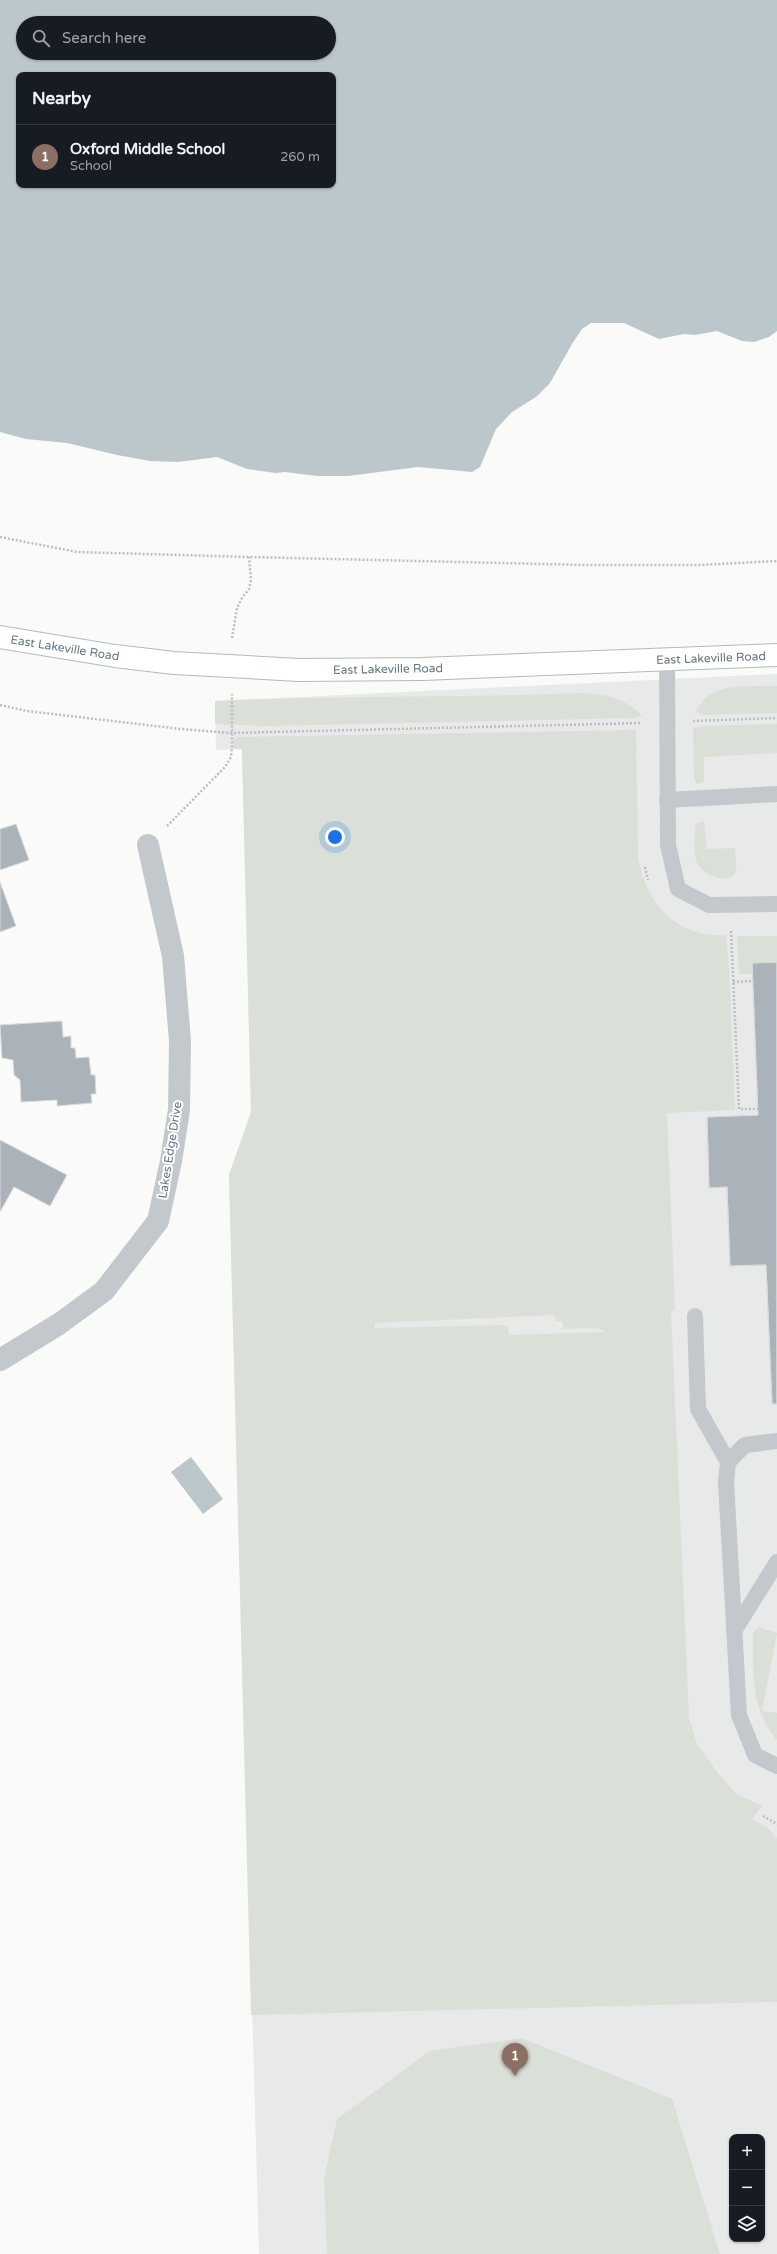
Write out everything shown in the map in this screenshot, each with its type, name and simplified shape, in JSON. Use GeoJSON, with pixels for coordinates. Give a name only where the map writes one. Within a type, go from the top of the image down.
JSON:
{"type":"FeatureCollection","features":[{"type":"Feature","properties":{"kind":"main road","name":"East Lakeville Road"},"geometry":{"type":"LineString","coordinates":[[0,637],[116,656],[233,667],[365,670],[777,655]]}},
{"type":"Feature","properties":{"kind":"street","name":"Lakes Edge Drive"},"geometry":{"type":"LineString","coordinates":[[0,1360],[59,1324],[104,1291],[158,1221],[171,1161],[179,1110],[180,1041],[173,956],[148,845]]}},
{"type":"Feature","properties":{"kind":"lane"},"geometry":{"type":"LineString","coordinates":[[667,660],[668,845],[678,889],[709,905],[777,904]]}},
{"type":"Feature","properties":{"kind":"lane"},"geometry":{"type":"LineString","coordinates":[[667,800],[777,794]]}},
{"type":"Feature","properties":{"kind":"lane"},"geometry":{"type":"LineString","coordinates":[[695,1316],[698,1409],[728,1462],[726,1482],[739,1715],[755,1755],[777,1766]]}},
{"type":"Feature","properties":{"kind":"lane"},"geometry":{"type":"LineString","coordinates":[[728,1462],[745,1445],[777,1441]]}},
{"type":"Feature","properties":{"kind":"lane"},"geometry":{"type":"LineString","coordinates":[[734,1632],[777,1562]]}},
{"type":"Feature","properties":{"kind":"path"},"geometry":{"type":"LineString","coordinates":[[0,537],[77,552],[585,565],[699,565],[777,561]]}},
{"type":"Feature","properties":{"kind":"path"},"geometry":{"type":"LineString","coordinates":[[148,845],[225,767],[230,756],[233,667],[232,638],[237,608],[249,589],[251,580],[249,557]]}},
{"type":"Feature","properties":{"kind":"path"},"geometry":{"type":"LineString","coordinates":[[0,705],[27,711],[181,729],[231,733],[777,718]]}},
{"type":"Feature","properties":{"kind":"path"},"geometry":{"type":"LineString","coordinates":[[732,931],[739,1109],[758,1109]]}},
{"type":"Feature","properties":{"kind":"path"},"geometry":{"type":"LineString","coordinates":[[733,982],[753,981]]}},
{"type":"Feature","properties":{"kind":"path"},"geometry":{"type":"LineString","coordinates":[[763,1816],[777,1824]]}},
{"type":"Feature","properties":{"kind":"shaded area"},"geometry":{"type":"Polygon","coordinates":[[[0,0],[777,0],[777,331],[769,337],[754,342],[742,341],[717,331],[695,335],[684,334],[659,339],[624,323],[591,323],[582,329],[550,383],[536,397],[512,412],[496,429],[480,467],[472,472],[418,467],[348,476],[317,476],[285,472],[276,473],[247,469],[217,457],[178,462],[150,461],[67,443],[26,439],[0,432],[0,0]]]}},
{"type":"Feature","properties":{"kind":"shaded area"},"geometry":{"type":"Polygon","coordinates":[[[777,674],[777,2254],[259,2254],[229,1175],[251,1112],[242,749],[216,750],[215,701],[777,674]]]}},
{"type":"Feature","properties":{"kind":"shaded area"},"geometry":{"type":"Polygon","coordinates":[[[743,686],[777,686],[777,713],[703,715],[696,712],[702,702],[710,695],[720,690],[743,686]]]}},
{"type":"Feature","properties":{"kind":"shaded area"},"geometry":{"type":"Polygon","coordinates":[[[583,693],[615,698],[629,705],[642,716],[634,718],[266,726],[215,724],[215,701],[583,693]]]}},
{"type":"Feature","properties":{"kind":"shaded area"},"geometry":{"type":"Polygon","coordinates":[[[777,724],[777,753],[704,757],[704,782],[697,784],[694,780],[693,728],[703,726],[777,724]]]}},
{"type":"Feature","properties":{"kind":"shaded area"},"geometry":{"type":"Polygon","coordinates":[[[636,730],[638,857],[642,874],[648,889],[656,903],[666,915],[678,924],[692,931],[726,935],[729,965],[735,1110],[667,1113],[675,1311],[671,1311],[689,1718],[697,1744],[714,1768],[736,1794],[762,1806],[752,1819],[768,1828],[777,1838],[777,2002],[251,2015],[229,1175],[251,1112],[242,749],[234,749],[233,740],[238,737],[636,730]],[[555,1315],[375,1323],[375,1328],[506,1325],[508,1327],[509,1335],[605,1332],[598,1328],[563,1329],[563,1321],[556,1321],[555,1315]]]}},
{"type":"Feature","properties":{"kind":"shaded area"},"geometry":{"type":"Polygon","coordinates":[[[704,822],[707,849],[735,848],[736,868],[735,873],[731,877],[715,877],[704,871],[697,863],[695,850],[695,828],[696,824],[704,822]]]}},
{"type":"Feature","properties":{"kind":"shaded area"},"geometry":{"type":"Polygon","coordinates":[[[737,936],[777,936],[777,962],[753,963],[753,974],[739,974],[737,936]]]}},
{"type":"Feature","properties":{"kind":"shaded area"},"geometry":{"type":"Polygon","coordinates":[[[191,1457],[223,1499],[203,1514],[171,1472],[191,1457]]]}},
{"type":"Feature","properties":{"kind":"shaded area"},"geometry":{"type":"Polygon","coordinates":[[[758,1627],[777,1633],[762,1711],[777,1713],[777,1740],[768,1728],[762,1716],[755,1689],[753,1675],[753,1633],[758,1627]]]}},
{"type":"Feature","properties":{"kind":"shaded area"},"geometry":{"type":"Polygon","coordinates":[[[522,2038],[672,2099],[720,2254],[327,2254],[324,2179],[337,2119],[430,2051],[522,2038]]]}},
{"type":"Feature","properties":{"kind":"building"},"geometry":{"type":"Polygon","coordinates":[[[16,824],[29,860],[0,870],[0,829],[16,824]]]}},
{"type":"Feature","properties":{"kind":"building"},"geometry":{"type":"Polygon","coordinates":[[[0,882],[16,926],[0,932],[0,882]]]}},
{"type":"Feature","properties":{"kind":"building"},"geometry":{"type":"Polygon","coordinates":[[[777,962],[777,1404],[772,1404],[766,1265],[730,1266],[727,1187],[709,1188],[707,1117],[758,1115],[752,963],[777,962]]]}},
{"type":"Feature","properties":{"kind":"building"},"geometry":{"type":"Polygon","coordinates":[[[777,962],[777,1404],[772,1404],[766,1265],[730,1266],[727,1187],[709,1188],[707,1117],[758,1115],[752,963],[777,962]]]}},
{"type":"Feature","properties":{"kind":"building"},"geometry":{"type":"Polygon","coordinates":[[[62,1021],[63,1037],[71,1036],[71,1048],[75,1048],[76,1058],[89,1057],[91,1075],[95,1075],[96,1094],[91,1094],[92,1103],[57,1106],[57,1100],[21,1102],[20,1080],[14,1075],[13,1060],[2,1058],[0,1025],[62,1021]]]}},
{"type":"Feature","properties":{"kind":"building"},"geometry":{"type":"Polygon","coordinates":[[[0,1140],[67,1175],[50,1206],[14,1187],[0,1212],[0,1140]]]}},
{"type":"Feature","properties":{"kind":"place","name":"Oxford Middle School"},"geometry":{"type":"Point","coordinates":[515,2076]}}]}
